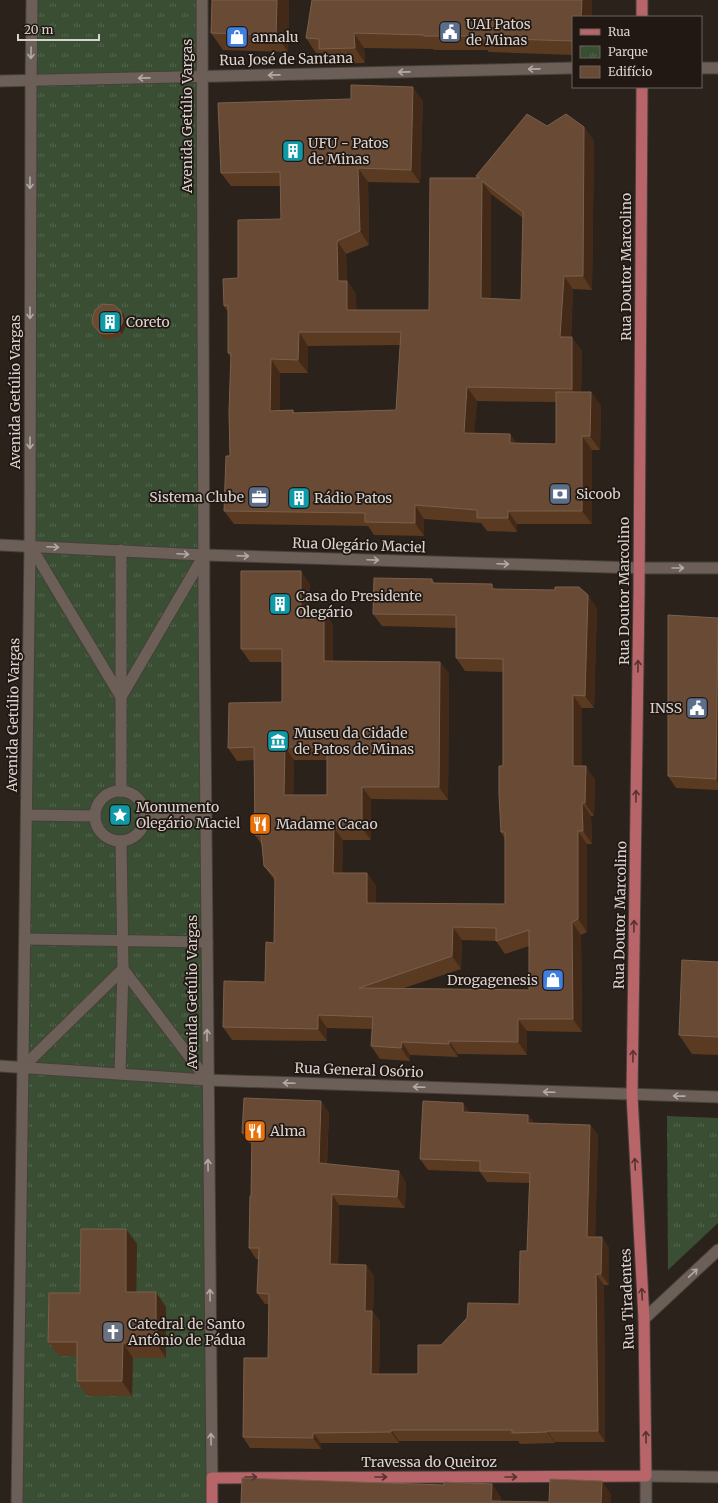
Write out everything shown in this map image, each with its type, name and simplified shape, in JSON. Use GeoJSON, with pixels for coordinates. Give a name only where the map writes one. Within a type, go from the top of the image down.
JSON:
{"type":"FeatureCollection","features":[{"type":"Feature","properties":{"kind":"main road"},"geometry":{"type":"LineString","coordinates":[[642,0],[642,16]]}},
{"type":"Feature","properties":{"kind":"main road","name":"Rua Doutor Marcolino"},"geometry":{"type":"LineString","coordinates":[[632,1095],[639,568],[642,88]]}},
{"type":"Feature","properties":{"kind":"main road","name":"Rua Tiradentes"},"geometry":{"type":"LineString","coordinates":[[632,1095],[644,1319],[646,1476]]}},
{"type":"Feature","properties":{"kind":"main road","name":"Travessa do Queiroz"},"geometry":{"type":"LineString","coordinates":[[212,1478],[646,1476]]}},
{"type":"Feature","properties":{"kind":"main road","name":"Avenida Getúlio Vargas"},"geometry":{"type":"LineString","coordinates":[[212,1478],[212,1503]]}},
{"type":"Feature","properties":{"kind":"street","name":"Avenida Getúlio Vargas"},"geometry":{"type":"LineString","coordinates":[[17,1503],[30,545],[30,81],[32,0]]}},
{"type":"Feature","properties":{"kind":"street","name":"Avenida Getúlio Vargas"},"geometry":{"type":"LineString","coordinates":[[202,0],[206,942],[212,1478]]}},
{"type":"Feature","properties":{"kind":"street","name":"Rua José de Santana"},"geometry":{"type":"LineString","coordinates":[[0,81],[572,68]]}},
{"type":"Feature","properties":{"kind":"street"},"geometry":{"type":"LineString","coordinates":[[702,68],[718,68]]}},
{"type":"Feature","properties":{"kind":"street","name":"Rua Olegário Maciel"},"geometry":{"type":"LineString","coordinates":[[0,545],[30,545],[204,555],[639,568],[718,568]]}},
{"type":"Feature","properties":{"kind":"street"},"geometry":{"type":"LineString","coordinates":[[30,545],[121,697]]}},
{"type":"Feature","properties":{"kind":"street"},"geometry":{"type":"LineString","coordinates":[[120,550],[121,791]]}},
{"type":"Feature","properties":{"kind":"street"},"geometry":{"type":"LineString","coordinates":[[121,697],[204,555]]}},
{"type":"Feature","properties":{"kind":"street"},"geometry":{"type":"LineString","coordinates":[[121,791],[136,797],[142,804],[145,816],[142,828],[137,835],[121,841],[113,840],[100,831],[96,824],[95,816],[96,808],[100,801],[113,792],[121,791]]}},
{"type":"Feature","properties":{"kind":"street"},"geometry":{"type":"LineString","coordinates":[[27,815],[95,816]]}},
{"type":"Feature","properties":{"kind":"street"},"geometry":{"type":"LineString","coordinates":[[145,816],[206,816]]}},
{"type":"Feature","properties":{"kind":"street"},"geometry":{"type":"LineString","coordinates":[[120,1074],[123,969],[121,841]]}},
{"type":"Feature","properties":{"kind":"street"},"geometry":{"type":"LineString","coordinates":[[25,939],[206,942]]}},
{"type":"Feature","properties":{"kind":"street"},"geometry":{"type":"LineString","coordinates":[[23,1067],[123,969]]}},
{"type":"Feature","properties":{"kind":"street"},"geometry":{"type":"LineString","coordinates":[[123,969],[207,1080]]}},
{"type":"Feature","properties":{"kind":"street","name":"Rua General Osório"},"geometry":{"type":"LineString","coordinates":[[0,1066],[207,1080],[718,1097]]}},
{"type":"Feature","properties":{"kind":"street"},"geometry":{"type":"LineString","coordinates":[[644,1319],[718,1250]]}},
{"type":"Feature","properties":{"kind":"street"},"geometry":{"type":"LineString","coordinates":[[646,1476],[718,1478]]}},
{"type":"Feature","properties":{"kind":"street","name":"Rua Tiradentes"},"geometry":{"type":"LineString","coordinates":[[646,1476],[646,1503]]}},
{"type":"Feature","properties":{"kind":"green space"},"geometry":{"type":"Polygon","coordinates":[[[32,0],[202,0],[212,1503],[17,1503],[32,0]]]}},
{"type":"Feature","properties":{"kind":"green space"},"geometry":{"type":"Polygon","coordinates":[[[667,1116],[718,1118],[718,1223],[668,1270],[667,1116]]]}},
{"type":"Feature","properties":{"kind":"building"},"geometry":{"type":"Polygon","coordinates":[[[212,0],[277,0],[276,35],[211,33],[212,0]]]}},
{"type":"Feature","properties":{"kind":"building"},"geometry":{"type":"Polygon","coordinates":[[[312,0],[582,0],[581,16],[572,16],[572,41],[479,38],[479,36],[424,36],[354,33],[355,48],[319,49],[319,39],[306,38],[312,0]]]}},
{"type":"Feature","properties":{"kind":"building"},"geometry":{"type":"Polygon","coordinates":[[[351,85],[413,87],[411,170],[358,168],[360,231],[337,241],[338,281],[347,281],[347,310],[429,310],[430,178],[479,178],[476,176],[527,114],[547,126],[566,114],[584,127],[583,276],[564,276],[560,337],[572,337],[572,389],[467,387],[464,433],[510,434],[510,443],[556,444],[556,392],[591,392],[590,436],[582,436],[582,511],[508,511],[508,518],[477,518],[477,510],[415,505],[415,523],[365,522],[365,513],[224,511],[226,456],[230,456],[229,412],[231,353],[228,353],[228,305],[224,306],[223,279],[238,278],[238,220],[281,219],[280,172],[221,173],[218,103],[351,99],[351,85]],[[482,181],[481,298],[521,300],[523,212],[482,181]],[[299,332],[298,360],[271,359],[270,411],[293,410],[293,413],[396,410],[401,332],[299,332]]]}},
{"type":"Feature","properties":{"kind":"building","name":"Coreto"},"geometry":{"type":"Polygon","coordinates":[[[103,304],[114,305],[121,311],[123,321],[119,330],[115,333],[100,333],[93,325],[92,320],[95,310],[103,304]]]}},
{"type":"Feature","properties":{"kind":"building"},"geometry":{"type":"Polygon","coordinates":[[[241,571],[301,571],[301,612],[324,612],[324,661],[440,662],[439,787],[362,787],[362,828],[334,828],[333,873],[367,873],[367,903],[505,904],[505,832],[501,832],[499,795],[499,766],[503,766],[503,659],[456,658],[456,615],[373,614],[374,578],[432,579],[432,583],[492,584],[492,589],[555,590],[555,587],[579,587],[588,595],[585,696],[573,695],[573,766],[586,766],[585,803],[582,803],[583,831],[578,831],[578,919],[572,922],[573,1019],[518,1019],[518,1042],[449,1041],[449,1044],[402,1042],[401,1048],[371,1046],[373,1017],[318,1015],[318,1029],[223,1027],[224,981],[265,982],[266,942],[274,943],[275,877],[264,866],[261,835],[255,835],[254,747],[228,748],[229,703],[282,702],[282,649],[241,649],[241,571]],[[285,747],[284,795],[327,795],[327,747],[285,747]],[[453,927],[452,956],[359,988],[529,990],[529,930],[496,941],[496,928],[453,927]]]}},
{"type":"Feature","properties":{"kind":"building","name":"INSS"},"geometry":{"type":"Polygon","coordinates":[[[668,615],[718,618],[716,779],[668,776],[668,615]]]}},
{"type":"Feature","properties":{"kind":"building"},"geometry":{"type":"Polygon","coordinates":[[[682,960],[718,962],[718,1037],[679,1035],[682,960]]]}},
{"type":"Feature","properties":{"kind":"building"},"geometry":{"type":"Polygon","coordinates":[[[244,1098],[321,1101],[319,1163],[399,1171],[397,1197],[332,1194],[330,1264],[366,1265],[365,1311],[372,1311],[371,1374],[418,1374],[418,1345],[441,1345],[467,1318],[468,1303],[519,1304],[520,1251],[527,1251],[530,1173],[480,1171],[480,1161],[420,1159],[423,1101],[463,1103],[463,1112],[528,1115],[528,1123],[590,1125],[587,1237],[602,1237],[601,1274],[596,1274],[598,1431],[512,1433],[512,1430],[391,1430],[391,1432],[313,1433],[313,1438],[243,1437],[244,1358],[268,1358],[269,1294],[257,1293],[259,1248],[249,1248],[252,1133],[242,1133],[244,1098]]]}},
{"type":"Feature","properties":{"kind":"building","name":"Catedral de Santo Antônio de Pádua"},"geometry":{"type":"Polygon","coordinates":[[[81,1229],[126,1229],[126,1292],[156,1292],[156,1343],[123,1343],[122,1381],[77,1381],[77,1342],[48,1342],[49,1293],[80,1293],[81,1229]]]}},
{"type":"Feature","properties":{"kind":"building"},"geometry":{"type":"Polygon","coordinates":[[[242,1478],[444,1485],[444,1482],[492,1484],[491,1501],[549,1502],[550,1479],[602,1481],[601,1503],[241,1503],[242,1478]]]}},
{"type":"Feature","properties":{"kind":"place","name":"UAI Patos de Minas"},"geometry":{"type":"Point","coordinates":[450,32]}},
{"type":"Feature","properties":{"kind":"place","name":"annalu"},"geometry":{"type":"Point","coordinates":[237,37]}},
{"type":"Feature","properties":{"kind":"place","name":"UFU - Patos de Minas"},"geometry":{"type":"Point","coordinates":[293,151]}},
{"type":"Feature","properties":{"kind":"place","name":"Coreto"},"geometry":{"type":"Point","coordinates":[110,322]}},
{"type":"Feature","properties":{"kind":"place","name":"Sicoob"},"geometry":{"type":"Point","coordinates":[560,494]}},
{"type":"Feature","properties":{"kind":"place","name":"Sistema Clube"},"geometry":{"type":"Point","coordinates":[259,497]}},
{"type":"Feature","properties":{"kind":"place","name":"Rádio Patos"},"geometry":{"type":"Point","coordinates":[299,498]}},
{"type":"Feature","properties":{"kind":"place","name":"Casa do Presidente Olegário"},"geometry":{"type":"Point","coordinates":[280,604]}},
{"type":"Feature","properties":{"kind":"place","name":"INSS"},"geometry":{"type":"Point","coordinates":[697,708]}},
{"type":"Feature","properties":{"kind":"place","name":"Museu da Cidade de Patos de Minas"},"geometry":{"type":"Point","coordinates":[278,741]}},
{"type":"Feature","properties":{"kind":"place","name":"Monumento Olegário Maciel"},"geometry":{"type":"Point","coordinates":[120,815]}},
{"type":"Feature","properties":{"kind":"place","name":"Madame Cacao"},"geometry":{"type":"Point","coordinates":[260,824]}},
{"type":"Feature","properties":{"kind":"place","name":"Drogagenesis"},"geometry":{"type":"Point","coordinates":[553,980]}},
{"type":"Feature","properties":{"kind":"place","name":"Alma"},"geometry":{"type":"Point","coordinates":[255,1131]}},
{"type":"Feature","properties":{"kind":"place","name":"Catedral de Santo Antônio de Pádua"},"geometry":{"type":"Point","coordinates":[113,1332]}}]}
